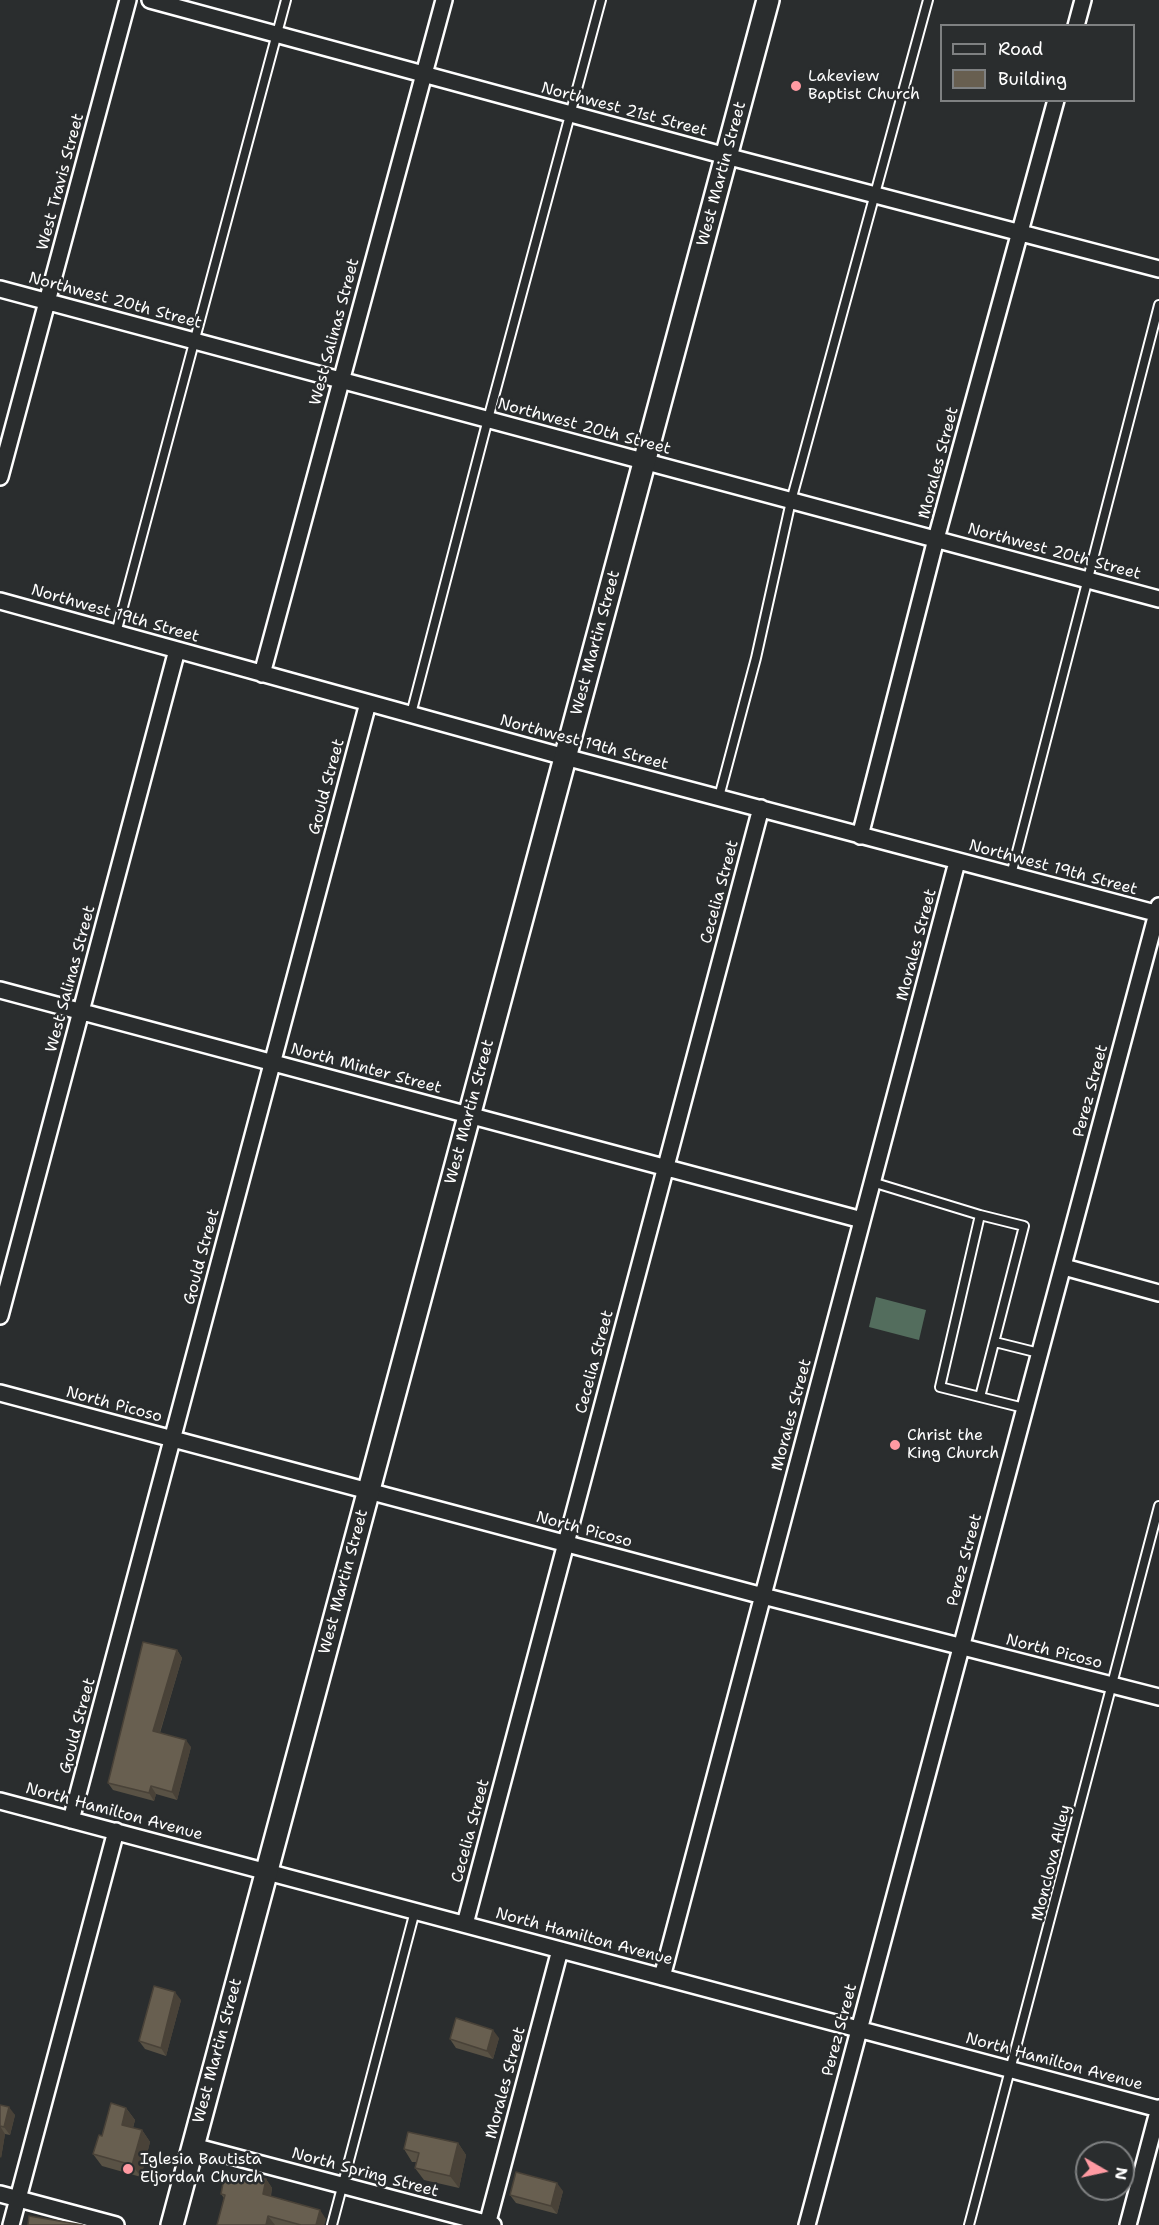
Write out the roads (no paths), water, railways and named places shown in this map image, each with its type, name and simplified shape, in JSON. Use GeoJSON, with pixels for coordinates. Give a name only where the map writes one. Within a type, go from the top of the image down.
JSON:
{"type":"FeatureCollection","features":[{"type":"Feature","properties":{"kind":"main road","name":"West Martin Street"},"geometry":{"type":"LineString","coordinates":[[172,2225],[768,0]]}},
{"type":"Feature","properties":{"kind":"street","name":"West Travis Street"},"geometry":{"type":"LineString","coordinates":[[0,477],[128,0]]}},
{"type":"Feature","properties":{"kind":"street","name":"Northwest 21st Street"},"geometry":{"type":"LineString","coordinates":[[150,0],[875,196],[1159,269]]}},
{"type":"Feature","properties":{"kind":"street","name":"West Salinas Street"},"geometry":{"type":"LineString","coordinates":[[262,674],[444,0]]}},
{"type":"Feature","properties":{"kind":"street"},"geometry":{"type":"LineString","coordinates":[[1077,24],[1083,0]]}},
{"type":"Feature","properties":{"kind":"street","name":"Morales Street"},"geometry":{"type":"LineString","coordinates":[[860,836],[936,539],[1055,102]]}},
{"type":"Feature","properties":{"kind":"street","name":"Northwest 20th Street"},"geometry":{"type":"LineString","coordinates":[[0,289],[1159,599]]}},
{"type":"Feature","properties":{"kind":"street","name":"Northwest 19th Street"},"geometry":{"type":"LineString","coordinates":[[0,601],[1010,877],[1158,911]]}},
{"type":"Feature","properties":{"kind":"street","name":"West Salinas Street"},"geometry":{"type":"LineString","coordinates":[[0,1316],[177,650]]}},
{"type":"Feature","properties":{"kind":"street","name":"Gould Street"},"geometry":{"type":"LineString","coordinates":[[71,1820],[368,703]]}},
{"type":"Feature","properties":{"kind":"street","name":"Cecelia Street"},"geometry":{"type":"LineString","coordinates":[[465,1924],[760,808]]}},
{"type":"Feature","properties":{"kind":"street","name":"Morales Street"},"geometry":{"type":"LineString","coordinates":[[662,1977],[957,862]]}},
{"type":"Feature","properties":{"kind":"street","name":"Perez Street"},"geometry":{"type":"LineString","coordinates":[[807,2225],[1158,911]]}},
{"type":"Feature","properties":{"kind":"street","name":"North Minter Street"},"geometry":{"type":"LineString","coordinates":[[0,990],[862,1220]]}},
{"type":"Feature","properties":{"kind":"street"},"geometry":{"type":"LineString","coordinates":[[1064,1267],[1159,1293]]}},
{"type":"Feature","properties":{"kind":"street","name":"North Picoso"},"geometry":{"type":"LineString","coordinates":[[0,1393],[763,1596],[1159,1697]]}},
{"type":"Feature","properties":{"kind":"street","name":"North Hamilton Avenue"},"geometry":{"type":"LineString","coordinates":[[0,1801],[1159,2109]]}},
{"type":"Feature","properties":{"kind":"street"},"geometry":{"type":"LineString","coordinates":[[11,2225],[116,1831]]}},
{"type":"Feature","properties":{"kind":"street","name":"Morales Street"},"geometry":{"type":"LineString","coordinates":[[489,2224],[560,1950]]}},
{"type":"Feature","properties":{"kind":"street"},"geometry":{"type":"LineString","coordinates":[[1128,2225],[1159,2109]]}},
{"type":"Feature","properties":{"kind":"street","name":"North Spring Street"},"geometry":{"type":"LineString","coordinates":[[193,2146],[489,2224]]}},
{"type":"Feature","properties":{"kind":"street"},"geometry":{"type":"LineString","coordinates":[[0,2194],[116,2225]]}},
{"type":"Feature","properties":{"kind":"lane"},"geometry":{"type":"LineString","coordinates":[[116,633],[192,340],[286,0]]}},
{"type":"Feature","properties":{"kind":"lane"},"geometry":{"type":"LineString","coordinates":[[411,715],[601,0]]}},
{"type":"Feature","properties":{"kind":"lane"},"geometry":{"type":"LineString","coordinates":[[719,797],[756,658],[791,501],[928,0]]}},
{"type":"Feature","properties":{"kind":"lane"},"geometry":{"type":"LineString","coordinates":[[1010,877],[1159,305]]}},
{"type":"Feature","properties":{"kind":"lane"},"geometry":{"type":"LineString","coordinates":[[873,1182],[1024,1226],[980,1397]]}},
{"type":"Feature","properties":{"kind":"lane"},"geometry":{"type":"LineString","coordinates":[[980,1215],[940,1387],[1024,1408]]}},
{"type":"Feature","properties":{"kind":"lane"},"geometry":{"type":"LineString","coordinates":[[994,1342],[1039,1353]]}},
{"type":"Feature","properties":{"kind":"lane","name":"Monclova Alley"},"geometry":{"type":"LineString","coordinates":[[969,2225],[1012,2070],[1159,1506]]}},
{"type":"Feature","properties":{"kind":"lane"},"geometry":{"type":"LineString","coordinates":[[332,2225],[416,1911]]}},
{"type":"Feature","properties":{"kind":"place","name":"Lakeview Baptist Church"},"geometry":{"type":"Point","coordinates":[796,86]}},
{"type":"Feature","properties":{"kind":"place","name":"Christ the King Church"},"geometry":{"type":"Point","coordinates":[895,1445]}},
{"type":"Feature","properties":{"kind":"place","name":"Iglesia Bautista Eljordan Church"},"geometry":{"type":"Point","coordinates":[128,2169]}}]}
